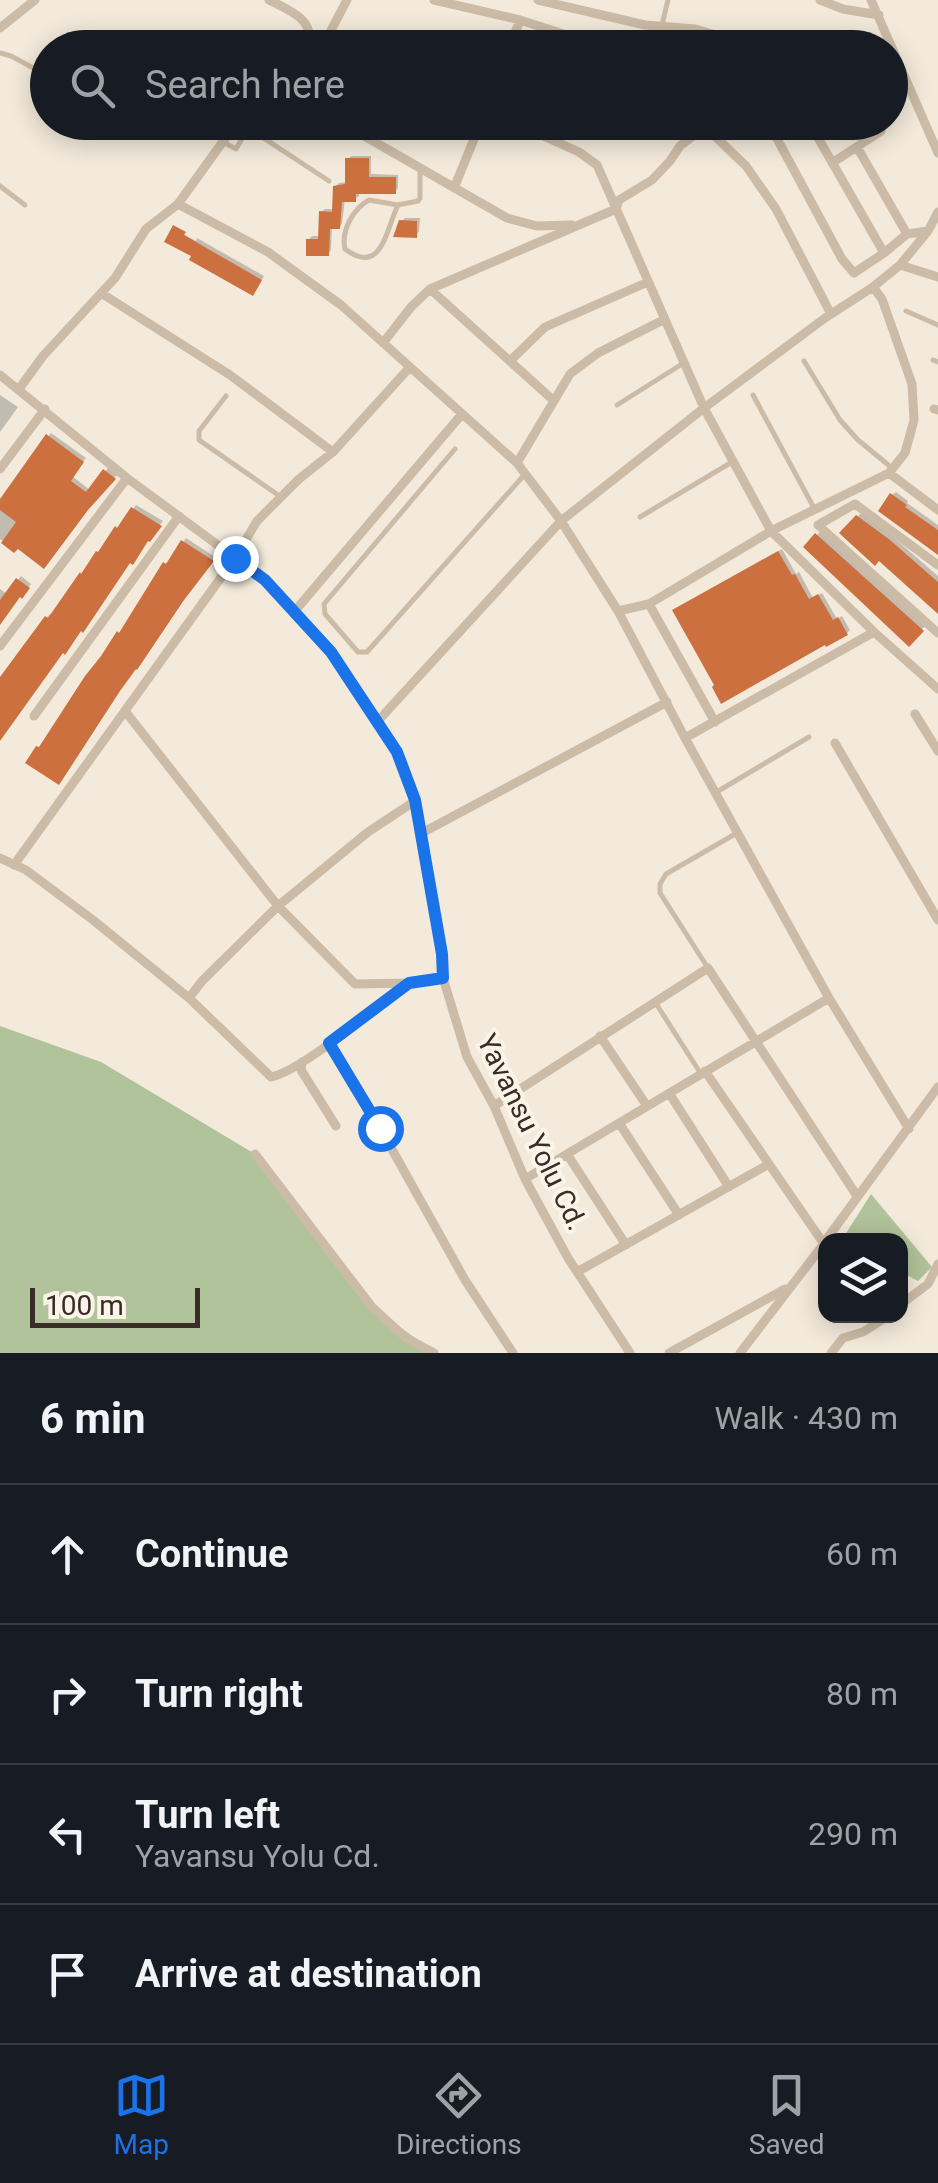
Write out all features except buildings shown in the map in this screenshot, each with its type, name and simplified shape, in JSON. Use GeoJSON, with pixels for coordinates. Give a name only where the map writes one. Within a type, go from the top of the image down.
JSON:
{"type":"FeatureCollection","features":[{"type":"Feature","properties":{"kind":"street"},"geometry":{"type":"LineString","coordinates":[[0,28],[35,0]]}},
{"type":"Feature","properties":{"kind":"street"},"geometry":{"type":"LineString","coordinates":[[269,0],[301,18],[309,30]]}},
{"type":"Feature","properties":{"kind":"street"},"geometry":{"type":"LineString","coordinates":[[331,30],[347,0]]}},
{"type":"Feature","properties":{"kind":"street"},"geometry":{"type":"LineString","coordinates":[[434,0],[551,30]]}},
{"type":"Feature","properties":{"kind":"street"},"geometry":{"type":"LineString","coordinates":[[538,0],[645,25],[694,30]]}},
{"type":"Feature","properties":{"kind":"street"},"geometry":{"type":"LineString","coordinates":[[820,0],[842,9],[878,15]]}},
{"type":"Feature","properties":{"kind":"street"},"geometry":{"type":"LineString","coordinates":[[871,0],[885,30]]}},
{"type":"Feature","properties":{"kind":"street"},"geometry":{"type":"LineString","coordinates":[[516,30],[520,20]]}},
{"type":"Feature","properties":{"kind":"street"},"geometry":{"type":"LineString","coordinates":[[908,84],[938,153]]}},
{"type":"Feature","properties":{"kind":"street"},"geometry":{"type":"LineString","coordinates":[[371,140],[507,218],[537,226],[580,224]]}},
{"type":"Feature","properties":{"kind":"street"},"geometry":{"type":"LineString","coordinates":[[454,188],[474,140]]}},
{"type":"Feature","properties":{"kind":"street"},"geometry":{"type":"LineString","coordinates":[[552,140],[597,165],[704,408],[771,531],[938,689]]}},
{"type":"Feature","properties":{"kind":"street"},"geometry":{"type":"LineString","coordinates":[[616,209],[618,200],[652,180],[688,140]]}},
{"type":"Feature","properties":{"kind":"street"},"geometry":{"type":"LineString","coordinates":[[719,140],[746,166],[776,209],[831,314]]}},
{"type":"Feature","properties":{"kind":"street"},"geometry":{"type":"LineString","coordinates":[[778,140],[842,259],[854,274],[907,234],[928,231]]}},
{"type":"Feature","properties":{"kind":"street"},"geometry":{"type":"LineString","coordinates":[[819,140],[884,253]]}},
{"type":"Feature","properties":{"kind":"street"},"geometry":{"type":"LineString","coordinates":[[832,163],[867,140]]}},
{"type":"Feature","properties":{"kind":"street"},"geometry":{"type":"LineString","coordinates":[[20,389],[43,356],[115,278],[146,229],[178,204],[222,142]]}},
{"type":"Feature","properties":{"kind":"street"},"geometry":{"type":"LineString","coordinates":[[857,146],[907,234]]}},
{"type":"Feature","properties":{"kind":"street"},"geometry":{"type":"LineString","coordinates":[[178,204],[268,252],[342,305],[517,462],[561,521],[618,611],[828,998],[910,1129]]}},
{"type":"Feature","properties":{"kind":"street"},"geometry":{"type":"LineString","coordinates":[[382,343],[430,290],[616,209]]}},
{"type":"Feature","properties":{"kind":"street"},"geometry":{"type":"LineString","coordinates":[[377,722],[561,521],[704,408],[900,265],[938,212]]}},
{"type":"Feature","properties":{"kind":"street"},"geometry":{"type":"LineString","coordinates":[[900,265],[938,277]]}},
{"type":"Feature","properties":{"kind":"street"},"geometry":{"type":"LineString","coordinates":[[510,361],[545,327],[648,282]]}},
{"type":"Feature","properties":{"kind":"street"},"geometry":{"type":"LineString","coordinates":[[618,611],[649,604],[771,531],[890,471],[905,453],[914,420],[912,384],[882,299],[873,287]]}},
{"type":"Feature","properties":{"kind":"street"},"geometry":{"type":"LineString","coordinates":[[430,290],[554,400]]}},
{"type":"Feature","properties":{"kind":"street"},"geometry":{"type":"LineString","coordinates":[[101,293],[230,376],[333,452]]}},
{"type":"Feature","properties":{"kind":"street"},"geometry":{"type":"LineString","coordinates":[[517,462],[570,374],[598,353],[665,319]]}},
{"type":"Feature","properties":{"kind":"street"},"geometry":{"type":"LineString","coordinates":[[14,865],[235,558],[257,521],[333,452],[410,367]]}},
{"type":"Feature","properties":{"kind":"street","name":"Yavansu Yolu Cd."},"geometry":{"type":"LineString","coordinates":[[0,375],[127,478],[265,580],[331,652],[397,752],[415,800],[443,978],[468,1056],[525,1179],[630,1353]]}},
{"type":"Feature","properties":{"kind":"street"},"geometry":{"type":"LineString","coordinates":[[0,468],[45,409]]}},
{"type":"Feature","properties":{"kind":"street"},"geometry":{"type":"LineString","coordinates":[[294,612],[462,414]]}},
{"type":"Feature","properties":{"kind":"street"},"geometry":{"type":"LineString","coordinates":[[890,471],[938,510]]}},
{"type":"Feature","properties":{"kind":"street"},"geometry":{"type":"LineString","coordinates":[[0,646],[127,478]]}},
{"type":"Feature","properties":{"kind":"street"},"geometry":{"type":"LineString","coordinates":[[938,565],[855,504],[818,525],[938,634]]}},
{"type":"Feature","properties":{"kind":"street"},"geometry":{"type":"LineString","coordinates":[[34,716],[179,516]]}},
{"type":"Feature","properties":{"kind":"street"},"geometry":{"type":"LineString","coordinates":[[649,604],[715,722]]}},
{"type":"Feature","properties":{"kind":"street"},"geometry":{"type":"LineString","coordinates":[[685,738],[874,632]]}},
{"type":"Feature","properties":{"kind":"street"},"geometry":{"type":"LineString","coordinates":[[928,680],[938,670]]}},
{"type":"Feature","properties":{"kind":"street"},"geometry":{"type":"LineString","coordinates":[[420,834],[666,702]]}},
{"type":"Feature","properties":{"kind":"street"},"geometry":{"type":"LineString","coordinates":[[125,711],[278,906],[355,984],[443,978]]}},
{"type":"Feature","properties":{"kind":"street"},"geometry":{"type":"LineString","coordinates":[[915,714],[938,750]]}},
{"type":"Feature","properties":{"kind":"street"},"geometry":{"type":"LineString","coordinates":[[835,743],[938,920]]}},
{"type":"Feature","properties":{"kind":"street"},"geometry":{"type":"LineString","coordinates":[[190,998],[202,981],[278,906],[368,832],[415,800]]}},
{"type":"Feature","properties":{"kind":"street"},"geometry":{"type":"LineString","coordinates":[[0,858],[26,870],[190,998],[271,1077],[302,1062],[409,983]]}},
{"type":"Feature","properties":{"kind":"street"},"geometry":{"type":"LineString","coordinates":[[494,1106],[708,968],[858,1196]]}},
{"type":"Feature","properties":{"kind":"street"},"geometry":{"type":"LineString","coordinates":[[525,1179],[828,998]]}},
{"type":"Feature","properties":{"kind":"street"},"geometry":{"type":"LineString","coordinates":[[600,1036],[647,1106]]}},
{"type":"Feature","properties":{"kind":"street"},"geometry":{"type":"LineString","coordinates":[[329,1043],[465,1280],[513,1353]]}},
{"type":"Feature","properties":{"kind":"street"},"geometry":{"type":"LineString","coordinates":[[302,1062],[301,1070],[336,1126]]}},
{"type":"Feature","properties":{"kind":"street"},"geometry":{"type":"LineString","coordinates":[[703,1072],[819,1233]]}},
{"type":"Feature","properties":{"kind":"street"},"geometry":{"type":"LineString","coordinates":[[831,1233],[938,1087]]}},
{"type":"Feature","properties":{"kind":"street"},"geometry":{"type":"LineString","coordinates":[[668,1093],[730,1187]]}},
{"type":"Feature","properties":{"kind":"street"},"geometry":{"type":"LineString","coordinates":[[618,1123],[679,1215]]}},
{"type":"Feature","properties":{"kind":"street"},"geometry":{"type":"LineString","coordinates":[[255,1154],[372,1307],[406,1338],[434,1353]]}},
{"type":"Feature","properties":{"kind":"street"},"geometry":{"type":"LineString","coordinates":[[567,1154],[626,1245]]}},
{"type":"Feature","properties":{"kind":"street"},"geometry":{"type":"LineString","coordinates":[[578,1272],[769,1164]]}},
{"type":"Feature","properties":{"kind":"street"},"geometry":{"type":"LineString","coordinates":[[740,1353],[818,1251]]}},
{"type":"Feature","properties":{"kind":"street"},"geometry":{"type":"LineString","coordinates":[[908,1301],[933,1285],[938,1264]]}},
{"type":"Feature","properties":{"kind":"street"},"geometry":{"type":"LineString","coordinates":[[669,1353],[792,1285]]}},
{"type":"Feature","properties":{"kind":"street"},"geometry":{"type":"LineString","coordinates":[[831,1353],[843,1338],[877,1323]]}},
{"type":"Feature","properties":{"kind":"street"},"geometry":{"type":"LineString","coordinates":[[697,1338],[702,1353]]}},
{"type":"Feature","properties":{"kind":"lane"},"geometry":{"type":"LineString","coordinates":[[662,25],[668,0]]}},
{"type":"Feature","properties":{"kind":"lane"},"geometry":{"type":"LineString","coordinates":[[0,53],[30,66]]}},
{"type":"Feature","properties":{"kind":"lane"},"geometry":{"type":"LineString","coordinates":[[222,142],[236,150],[241,140]]}},
{"type":"Feature","properties":{"kind":"lane"},"geometry":{"type":"LineString","coordinates":[[266,140],[329,182]]}},
{"type":"Feature","properties":{"kind":"lane"},"geometry":{"type":"LineString","coordinates":[[398,205],[378,253],[362,258],[345,249],[348,224],[358,205],[369,200],[398,205],[418,201],[420,169]]}},
{"type":"Feature","properties":{"kind":"lane"},"geometry":{"type":"LineString","coordinates":[[0,186],[25,205]]}},
{"type":"Feature","properties":{"kind":"lane"},"geometry":{"type":"LineString","coordinates":[[906,311],[938,325]]}},
{"type":"Feature","properties":{"kind":"lane"},"geometry":{"type":"LineString","coordinates":[[804,361],[840,420],[890,471]]}},
{"type":"Feature","properties":{"kind":"lane"},"geometry":{"type":"LineString","coordinates":[[617,405],[684,362]]}},
{"type":"Feature","properties":{"kind":"lane"},"geometry":{"type":"LineString","coordinates":[[753,395],[815,510]]}},
{"type":"Feature","properties":{"kind":"lane"},"geometry":{"type":"LineString","coordinates":[[226,396],[200,432],[199,440],[281,497]]}},
{"type":"Feature","properties":{"kind":"lane"},"geometry":{"type":"LineString","coordinates":[[455,449],[324,604],[325,614],[358,652],[367,652],[525,474]]}},
{"type":"Feature","properties":{"kind":"lane"},"geometry":{"type":"LineString","coordinates":[[640,517],[732,462]]}},
{"type":"Feature","properties":{"kind":"lane"},"geometry":{"type":"LineString","coordinates":[[716,793],[809,737]]}},
{"type":"Feature","properties":{"kind":"lane"},"geometry":{"type":"LineString","coordinates":[[708,968],[660,894],[660,884],[666,874],[738,833]]}},
{"type":"Feature","properties":{"kind":"lane"},"geometry":{"type":"LineString","coordinates":[[655,1002],[703,1072]]}},
{"type":"Feature","properties":{"kind":"green space"},"geometry":{"type":"Polygon","coordinates":[[[0,1026],[101,1062],[255,1154],[372,1307],[436,1353],[0,1353],[0,1026]]]}},
{"type":"Feature","properties":{"kind":"green space"},"geometry":{"type":"Polygon","coordinates":[[[871,1194],[904,1233],[846,1233],[871,1194]]]}},
{"type":"Feature","properties":{"kind":"green space"},"geometry":{"type":"Polygon","coordinates":[[[908,1238],[932,1267],[918,1281],[908,1276],[908,1238]]]}},
{"type":"Feature","properties":{"kind":"route"},"geometry":{"type":"LineString","coordinates":[[235,558],[265,580],[331,652],[397,752],[415,800],[443,978],[409,983],[329,1043],[380,1128]]}}]}
